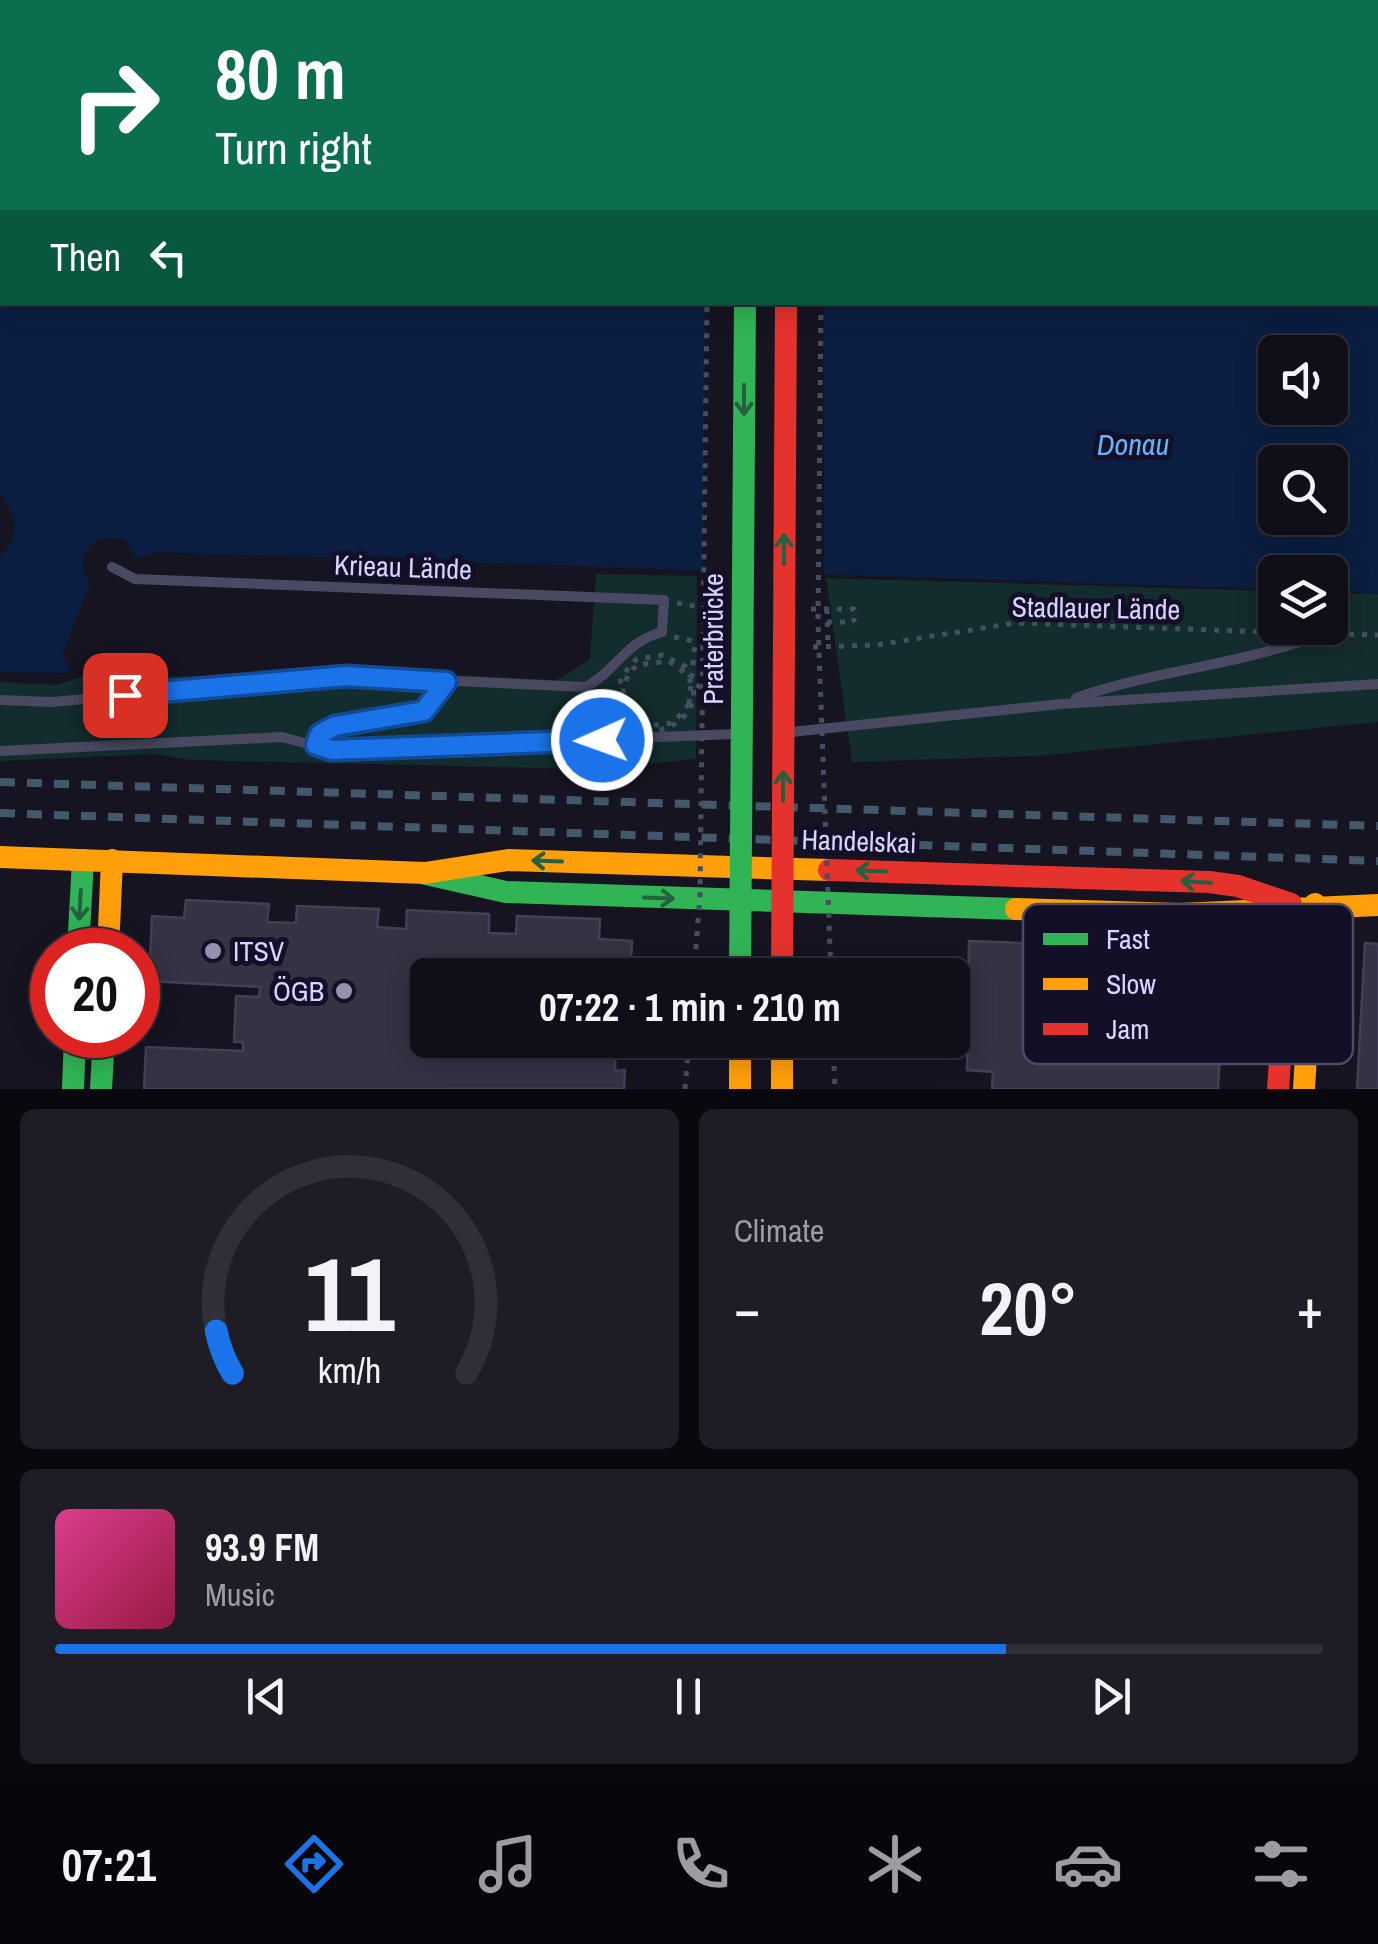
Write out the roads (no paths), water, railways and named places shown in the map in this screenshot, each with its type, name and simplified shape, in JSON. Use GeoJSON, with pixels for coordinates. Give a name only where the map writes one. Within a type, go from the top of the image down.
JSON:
{"type":"FeatureCollection","features":[{"type":"Feature","properties":{"kind":"main road","name":"Praterbrücke"},"geometry":{"type":"LineString","coordinates":[[740,958],[745,305]]}},
{"type":"Feature","properties":{"kind":"main road"},"geometry":{"type":"LineString","coordinates":[[782,958],[786,305]]}},
{"type":"Feature","properties":{"kind":"main road","name":"Handelskai"},"geometry":{"type":"LineString","coordinates":[[0,857],[424,873],[508,860],[1209,882],[1290,904],[1315,904]]}},
{"type":"Feature","properties":{"kind":"main road"},"geometry":{"type":"LineString","coordinates":[[79,928],[83,860]]}},
{"type":"Feature","properties":{"kind":"main road"},"geometry":{"type":"LineString","coordinates":[[109,928],[112,860]]}},
{"type":"Feature","properties":{"kind":"main road","name":"Handelskai"},"geometry":{"type":"LineString","coordinates":[[424,873],[473,888],[506,892],[1023,910]]}},
{"type":"Feature","properties":{"kind":"main road","name":"Handelskai"},"geometry":{"type":"LineString","coordinates":[[1353,905],[1378,905]]}},
{"type":"Feature","properties":{"kind":"main road"},"geometry":{"type":"LineString","coordinates":[[73,1089],[74,1058]]}},
{"type":"Feature","properties":{"kind":"main road"},"geometry":{"type":"LineString","coordinates":[[101,1089],[103,1058]]}},
{"type":"Feature","properties":{"kind":"main road"},"geometry":{"type":"LineString","coordinates":[[740,1058],[740,1089]]}},
{"type":"Feature","properties":{"kind":"main road"},"geometry":{"type":"LineString","coordinates":[[782,1058],[782,1089]]}},
{"type":"Feature","properties":{"kind":"main road"},"geometry":{"type":"LineString","coordinates":[[1278,1089],[1280,1064]]}},
{"type":"Feature","properties":{"kind":"main road"},"geometry":{"type":"LineString","coordinates":[[1304,1089],[1305,1064]]}},
{"type":"Feature","properties":{"kind":"lane","name":"Krieau Lände"},"geometry":{"type":"LineString","coordinates":[[112,567],[134,579],[664,600],[662,632],[641,637],[622,652],[603,678],[586,687],[446,682]]}},
{"type":"Feature","properties":{"kind":"lane"},"geometry":{"type":"LineString","coordinates":[[1061,704],[1117,684],[1294,645]]}},
{"type":"Feature","properties":{"kind":"lane"},"geometry":{"type":"LineString","coordinates":[[0,700],[52,702],[346,676],[446,682]]}},
{"type":"Feature","properties":{"kind":"lane"},"geometry":{"type":"LineString","coordinates":[[316,745],[320,734],[335,726],[424,711],[446,682]]}},
{"type":"Feature","properties":{"kind":"lane"},"geometry":{"type":"LineString","coordinates":[[778,732],[836,730],[1061,704],[1378,684]]}},
{"type":"Feature","properties":{"kind":"lane"},"geometry":{"type":"LineString","coordinates":[[0,750],[282,738],[332,750],[758,733]]}},
{"type":"Feature","properties":{"kind":"water","name":"Donau"},"geometry":{"type":"Polygon","coordinates":[[[0,305],[1378,305],[1378,593],[1348,592],[1348,555],[1258,555],[1258,588],[154,552],[137,559],[126,541],[115,538],[97,542],[85,554],[83,563],[90,583],[62,656],[72,668],[65,673],[0,672],[0,557],[13,539],[15,520],[0,493],[0,305]]]}},
{"type":"Feature","properties":{"kind":"railway"},"geometry":{"type":"LineString","coordinates":[[0,782],[1378,826]]}},
{"type":"Feature","properties":{"kind":"railway"},"geometry":{"type":"LineString","coordinates":[[0,813],[1378,861]]}},
{"type":"Feature","properties":{"kind":"place","name":"ITSV"},"geometry":{"type":"Point","coordinates":[213,951]}},
{"type":"Feature","properties":{"kind":"place","name":"ÖGB"},"geometry":{"type":"Point","coordinates":[344,991]}}]}
